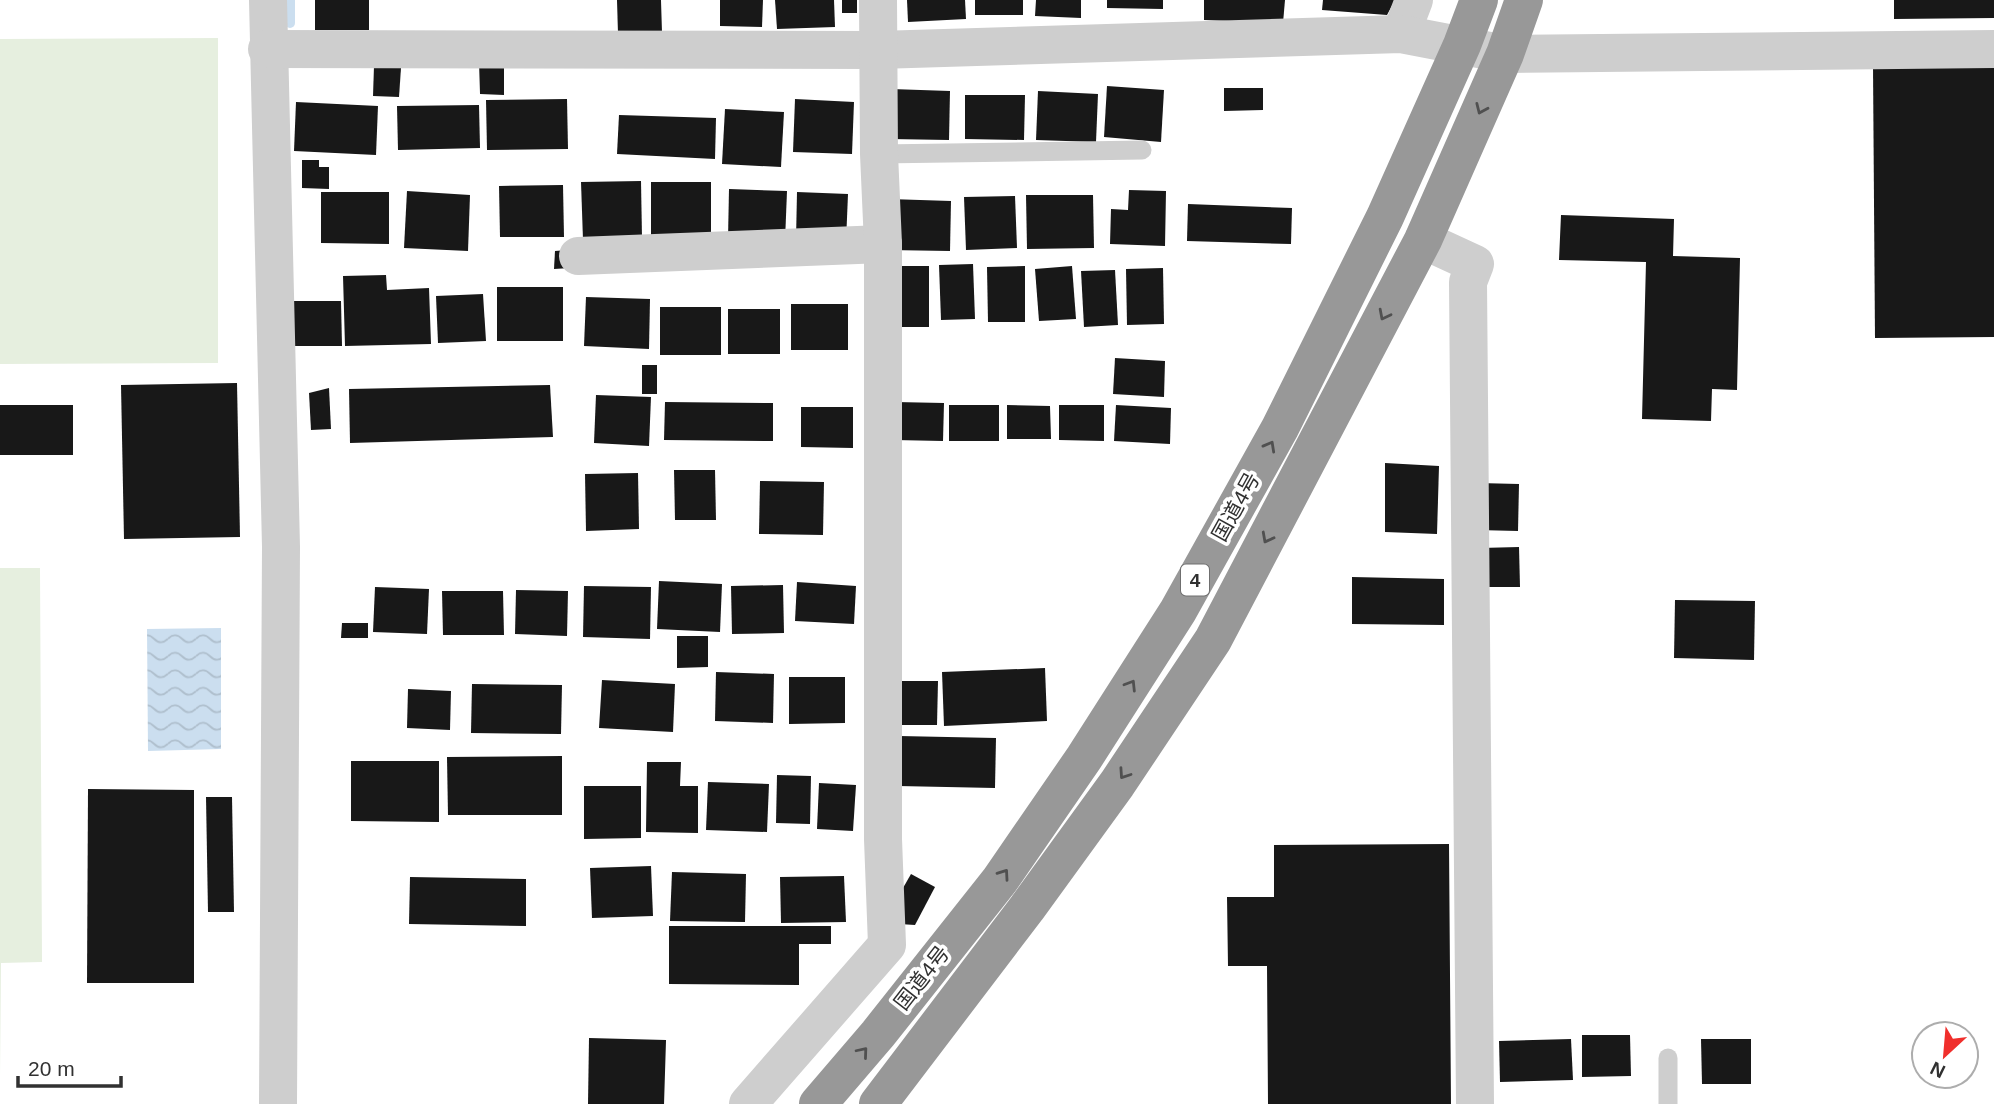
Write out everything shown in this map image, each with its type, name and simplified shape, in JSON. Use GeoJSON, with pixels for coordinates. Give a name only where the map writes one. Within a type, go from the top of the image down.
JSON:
{"type":"FeatureCollection","features":[{"type":"Feature","properties":{"kind":"highway","name":"国道4号"},"geometry":{"type":"LineString","coordinates":[[818,1104],[886,1024],[1000,880],[1084,758],[1178,611],[1286,416],[1385,217],[1462,45],[1479,0]]}},
{"type":"Feature","properties":{"kind":"highway","name":"国道4号"},"geometry":{"type":"LineString","coordinates":[[878,1104],[1109,796],[1213,640],[1423,240],[1505,54],[1524,0]]}},
{"type":"Feature","properties":{"kind":"street"},"geometry":{"type":"LineString","coordinates":[[268,0],[267,48],[275,245],[281,547],[278,1104]]}},
{"type":"Feature","properties":{"kind":"street"},"geometry":{"type":"LineString","coordinates":[[748,1104],[887,946],[883,813],[883,244],[879,154],[878,0]]}},
{"type":"Feature","properties":{"kind":"street"},"geometry":{"type":"LineString","coordinates":[[267,48],[877,50],[1408,17],[1462,45],[1505,54],[1994,49]]}},
{"type":"Feature","properties":{"kind":"street"},"geometry":{"type":"LineString","coordinates":[[1423,240],[1475,264],[1468,282],[1475,1104]]}},
{"type":"Feature","properties":{"kind":"street"},"geometry":{"type":"LineString","coordinates":[[578,256],[883,244]]}},
{"type":"Feature","properties":{"kind":"lane"},"geometry":{"type":"LineString","coordinates":[[879,154],[1142,150]]}},
{"type":"Feature","properties":{"kind":"lane"},"geometry":{"type":"LineString","coordinates":[[1668,1058],[1668,1104]]}},
{"type":"Feature","properties":{"kind":"green space"},"geometry":{"type":"Polygon","coordinates":[[[218,38],[218,363],[0,364],[0,39],[218,38]]]}},
{"type":"Feature","properties":{"kind":"green space"},"geometry":{"type":"Polygon","coordinates":[[[0,568],[40,568],[42,962],[1,963],[0,1078],[0,568]]]}},
{"type":"Feature","properties":{"kind":"water"},"geometry":{"type":"Polygon","coordinates":[[[221,628],[221,749],[148,751],[147,629],[221,628]]]}},
{"type":"Feature","properties":{"kind":"building"},"geometry":{"type":"Polygon","coordinates":[[[315,0],[369,0],[369,30],[315,30],[315,0]]]}},
{"type":"Feature","properties":{"kind":"building"},"geometry":{"type":"Polygon","coordinates":[[[617,0],[661,0],[662,33],[618,34],[617,0]]]}},
{"type":"Feature","properties":{"kind":"building"},"geometry":{"type":"Polygon","coordinates":[[[720,0],[763,0],[762,27],[720,26],[720,0]]]}},
{"type":"Feature","properties":{"kind":"building"},"geometry":{"type":"Polygon","coordinates":[[[775,0],[834,0],[835,27],[777,29],[775,0]]]}},
{"type":"Feature","properties":{"kind":"building"},"geometry":{"type":"Polygon","coordinates":[[[842,0],[857,0],[857,13],[842,13],[842,0]]]}},
{"type":"Feature","properties":{"kind":"building"},"geometry":{"type":"Polygon","coordinates":[[[907,0],[965,0],[966,19],[908,22],[907,0]]]}},
{"type":"Feature","properties":{"kind":"building"},"geometry":{"type":"Polygon","coordinates":[[[975,0],[1023,0],[1023,15],[975,15],[975,0]]]}},
{"type":"Feature","properties":{"kind":"building"},"geometry":{"type":"Polygon","coordinates":[[[1036,0],[1081,0],[1081,18],[1035,16],[1036,0]]]}},
{"type":"Feature","properties":{"kind":"building"},"geometry":{"type":"Polygon","coordinates":[[[1107,0],[1163,0],[1163,9],[1107,8],[1107,0]]]}},
{"type":"Feature","properties":{"kind":"building"},"geometry":{"type":"Polygon","coordinates":[[[1204,0],[1285,0],[1283,23],[1204,20],[1204,0]]]}},
{"type":"Feature","properties":{"kind":"building"},"geometry":{"type":"Polygon","coordinates":[[[1323,0],[1395,0],[1387,15],[1322,10],[1323,0]]]}},
{"type":"Feature","properties":{"kind":"building"},"geometry":{"type":"Polygon","coordinates":[[[1894,0],[1994,0],[1994,18],[1894,19],[1894,0]]]}},
{"type":"Feature","properties":{"kind":"building"},"geometry":{"type":"Polygon","coordinates":[[[479,61],[504,62],[504,95],[480,94],[479,61]]]}},
{"type":"Feature","properties":{"kind":"building"},"geometry":{"type":"Polygon","coordinates":[[[374,66],[401,68],[399,97],[373,96],[374,66]]]}},
{"type":"Feature","properties":{"kind":"building"},"geometry":{"type":"Polygon","coordinates":[[[1873,66],[1994,66],[1994,337],[1875,338],[1873,66]]]}},
{"type":"Feature","properties":{"kind":"building"},"geometry":{"type":"Polygon","coordinates":[[[1107,86],[1164,90],[1161,142],[1104,137],[1107,86]]]}},
{"type":"Feature","properties":{"kind":"building"},"geometry":{"type":"Polygon","coordinates":[[[1224,88],[1263,88],[1263,110],[1224,111],[1224,88]]]}},
{"type":"Feature","properties":{"kind":"building"},"geometry":{"type":"Polygon","coordinates":[[[891,89],[950,91],[949,140],[890,139],[891,89]]]}},
{"type":"Feature","properties":{"kind":"building"},"geometry":{"type":"Polygon","coordinates":[[[1038,91],[1098,94],[1096,142],[1036,140],[1038,91]]]}},
{"type":"Feature","properties":{"kind":"building"},"geometry":{"type":"Polygon","coordinates":[[[965,95],[1025,95],[1024,140],[965,139],[965,95]]]}},
{"type":"Feature","properties":{"kind":"building"},"geometry":{"type":"Polygon","coordinates":[[[567,99],[568,149],[487,150],[486,100],[567,99]]]}},
{"type":"Feature","properties":{"kind":"building"},"geometry":{"type":"Polygon","coordinates":[[[795,99],[854,102],[852,154],[793,152],[795,99]]]}},
{"type":"Feature","properties":{"kind":"building"},"geometry":{"type":"Polygon","coordinates":[[[296,102],[378,106],[376,155],[294,151],[296,102]]]}},
{"type":"Feature","properties":{"kind":"building"},"geometry":{"type":"Polygon","coordinates":[[[479,105],[480,148],[398,150],[397,106],[479,105]]]}},
{"type":"Feature","properties":{"kind":"building"},"geometry":{"type":"Polygon","coordinates":[[[725,109],[784,112],[781,167],[722,164],[725,109]]]}},
{"type":"Feature","properties":{"kind":"building"},"geometry":{"type":"Polygon","coordinates":[[[619,115],[716,118],[715,159],[617,154],[619,115]]]}},
{"type":"Feature","properties":{"kind":"building"},"geometry":{"type":"Polygon","coordinates":[[[302,160],[319,160],[319,167],[329,167],[329,189],[302,188],[302,160]]]}},
{"type":"Feature","properties":{"kind":"building"},"geometry":{"type":"Polygon","coordinates":[[[641,181],[642,238],[583,240],[581,182],[641,181]]]}},
{"type":"Feature","properties":{"kind":"building"},"geometry":{"type":"Polygon","coordinates":[[[651,182],[711,182],[711,236],[651,237],[651,182]]]}},
{"type":"Feature","properties":{"kind":"building"},"geometry":{"type":"Polygon","coordinates":[[[563,185],[564,237],[500,237],[499,186],[563,185]]]}},
{"type":"Feature","properties":{"kind":"building"},"geometry":{"type":"Polygon","coordinates":[[[729,189],[787,191],[785,241],[728,239],[729,189]]]}},
{"type":"Feature","properties":{"kind":"building"},"geometry":{"type":"Polygon","coordinates":[[[1129,190],[1166,191],[1165,246],[1110,244],[1111,209],[1128,210],[1129,190]]]}},
{"type":"Feature","properties":{"kind":"building"},"geometry":{"type":"Polygon","coordinates":[[[407,191],[470,195],[468,251],[404,248],[407,191]]]}},
{"type":"Feature","properties":{"kind":"building"},"geometry":{"type":"Polygon","coordinates":[[[321,192],[389,192],[389,244],[321,243],[321,192]]]}},
{"type":"Feature","properties":{"kind":"building"},"geometry":{"type":"Polygon","coordinates":[[[797,192],[848,194],[846,242],[796,240],[797,192]]]}},
{"type":"Feature","properties":{"kind":"building"},"geometry":{"type":"Polygon","coordinates":[[[1026,195],[1093,195],[1094,248],[1027,249],[1026,195]]]}},
{"type":"Feature","properties":{"kind":"building"},"geometry":{"type":"Polygon","coordinates":[[[1015,196],[1017,248],[966,250],[964,197],[1015,196]]]}},
{"type":"Feature","properties":{"kind":"building"},"geometry":{"type":"Polygon","coordinates":[[[889,199],[951,201],[950,251],[888,250],[889,199]]]}},
{"type":"Feature","properties":{"kind":"building"},"geometry":{"type":"Polygon","coordinates":[[[1188,204],[1292,208],[1291,244],[1187,241],[1188,204]]]}},
{"type":"Feature","properties":{"kind":"building"},"geometry":{"type":"Polygon","coordinates":[[[1561,215],[1674,219],[1673,256],[1740,258],[1737,390],[1712,389],[1711,421],[1642,419],[1646,262],[1559,260],[1561,215]]]}},
{"type":"Feature","properties":{"kind":"building"},"geometry":{"type":"Polygon","coordinates":[[[568,250],[570,268],[554,269],[555,251],[568,250]]]}},
{"type":"Feature","properties":{"kind":"building"},"geometry":{"type":"Polygon","coordinates":[[[973,264],[975,319],[941,320],[939,265],[973,264]]]}},
{"type":"Feature","properties":{"kind":"building"},"geometry":{"type":"Polygon","coordinates":[[[893,266],[929,266],[929,327],[894,327],[893,266]]]}},
{"type":"Feature","properties":{"kind":"building"},"geometry":{"type":"Polygon","coordinates":[[[1025,266],[1025,322],[988,322],[987,267],[1025,266]]]}},
{"type":"Feature","properties":{"kind":"building"},"geometry":{"type":"Polygon","coordinates":[[[1072,266],[1076,319],[1039,321],[1035,269],[1072,266]]]}},
{"type":"Feature","properties":{"kind":"building"},"geometry":{"type":"Polygon","coordinates":[[[1163,268],[1164,324],[1127,325],[1126,269],[1163,268]]]}},
{"type":"Feature","properties":{"kind":"building"},"geometry":{"type":"Polygon","coordinates":[[[1115,270],[1118,325],[1084,327],[1081,271],[1115,270]]]}},
{"type":"Feature","properties":{"kind":"building"},"geometry":{"type":"Polygon","coordinates":[[[386,275],[387,290],[429,288],[431,344],[345,346],[343,276],[386,275]]]}},
{"type":"Feature","properties":{"kind":"building"},"geometry":{"type":"Polygon","coordinates":[[[497,287],[563,287],[563,341],[497,341],[497,287]]]}},
{"type":"Feature","properties":{"kind":"building"},"geometry":{"type":"Polygon","coordinates":[[[483,294],[486,341],[438,343],[436,296],[483,294]]]}},
{"type":"Feature","properties":{"kind":"building"},"geometry":{"type":"Polygon","coordinates":[[[586,297],[650,299],[649,349],[584,346],[586,297]]]}},
{"type":"Feature","properties":{"kind":"building"},"geometry":{"type":"Polygon","coordinates":[[[292,301],[341,301],[342,346],[292,346],[292,301]]]}},
{"type":"Feature","properties":{"kind":"building"},"geometry":{"type":"Polygon","coordinates":[[[791,304],[848,304],[848,350],[791,350],[791,304]]]}},
{"type":"Feature","properties":{"kind":"building"},"geometry":{"type":"Polygon","coordinates":[[[660,307],[721,307],[721,355],[660,355],[660,307]]]}},
{"type":"Feature","properties":{"kind":"building"},"geometry":{"type":"Polygon","coordinates":[[[728,309],[780,309],[780,354],[728,354],[728,309]]]}},
{"type":"Feature","properties":{"kind":"building"},"geometry":{"type":"Polygon","coordinates":[[[1115,358],[1165,361],[1164,397],[1113,394],[1115,358]]]}},
{"type":"Feature","properties":{"kind":"building"},"geometry":{"type":"Polygon","coordinates":[[[642,365],[657,365],[657,394],[642,394],[642,365]]]}},
{"type":"Feature","properties":{"kind":"building"},"geometry":{"type":"Polygon","coordinates":[[[237,383],[240,537],[124,539],[121,385],[237,383]]]}},
{"type":"Feature","properties":{"kind":"building"},"geometry":{"type":"Polygon","coordinates":[[[550,385],[553,437],[350,443],[349,389],[550,385]]]}},
{"type":"Feature","properties":{"kind":"building"},"geometry":{"type":"Polygon","coordinates":[[[329,388],[331,429],[311,430],[309,393],[329,388]]]}},
{"type":"Feature","properties":{"kind":"building"},"geometry":{"type":"Polygon","coordinates":[[[596,395],[651,397],[649,446],[594,443],[596,395]]]}},
{"type":"Feature","properties":{"kind":"building"},"geometry":{"type":"Polygon","coordinates":[[[665,402],[773,403],[773,441],[664,440],[665,402]]]}},
{"type":"Feature","properties":{"kind":"building"},"geometry":{"type":"Polygon","coordinates":[[[895,402],[944,403],[943,441],[894,440],[895,402]]]}},
{"type":"Feature","properties":{"kind":"building"},"geometry":{"type":"Polygon","coordinates":[[[0,405],[73,405],[73,455],[0,455],[0,405]]]}},
{"type":"Feature","properties":{"kind":"building"},"geometry":{"type":"Polygon","coordinates":[[[949,405],[999,405],[999,441],[949,441],[949,405]]]}},
{"type":"Feature","properties":{"kind":"building"},"geometry":{"type":"Polygon","coordinates":[[[1007,405],[1050,406],[1051,439],[1007,439],[1007,405]]]}},
{"type":"Feature","properties":{"kind":"building"},"geometry":{"type":"Polygon","coordinates":[[[1059,405],[1104,405],[1104,441],[1059,440],[1059,405]]]}},
{"type":"Feature","properties":{"kind":"building"},"geometry":{"type":"Polygon","coordinates":[[[1116,405],[1171,408],[1170,444],[1114,441],[1116,405]]]}},
{"type":"Feature","properties":{"kind":"building"},"geometry":{"type":"Polygon","coordinates":[[[801,407],[853,407],[853,448],[801,447],[801,407]]]}},
{"type":"Feature","properties":{"kind":"building"},"geometry":{"type":"Polygon","coordinates":[[[1385,463],[1439,466],[1437,534],[1385,532],[1385,463]]]}},
{"type":"Feature","properties":{"kind":"building"},"geometry":{"type":"Polygon","coordinates":[[[674,470],[715,470],[716,520],[675,520],[674,470]]]}},
{"type":"Feature","properties":{"kind":"building"},"geometry":{"type":"Polygon","coordinates":[[[638,473],[639,529],[586,531],[585,474],[638,473]]]}},
{"type":"Feature","properties":{"kind":"building"},"geometry":{"type":"Polygon","coordinates":[[[760,481],[824,482],[823,535],[759,534],[760,481]]]}},
{"type":"Feature","properties":{"kind":"building"},"geometry":{"type":"Polygon","coordinates":[[[1478,483],[1519,484],[1518,531],[1477,530],[1478,483]]]}},
{"type":"Feature","properties":{"kind":"building"},"geometry":{"type":"Polygon","coordinates":[[[1519,547],[1520,587],[1480,587],[1480,548],[1519,547]]]}},
{"type":"Feature","properties":{"kind":"building"},"geometry":{"type":"Polygon","coordinates":[[[1352,577],[1444,579],[1444,625],[1352,624],[1352,577]]]}},
{"type":"Feature","properties":{"kind":"building"},"geometry":{"type":"Polygon","coordinates":[[[659,581],[722,584],[720,632],[657,629],[659,581]]]}},
{"type":"Feature","properties":{"kind":"building"},"geometry":{"type":"Polygon","coordinates":[[[797,582],[856,586],[854,624],[795,621],[797,582]]]}},
{"type":"Feature","properties":{"kind":"building"},"geometry":{"type":"Polygon","coordinates":[[[783,585],[784,633],[732,634],[731,586],[783,585]]]}},
{"type":"Feature","properties":{"kind":"building"},"geometry":{"type":"Polygon","coordinates":[[[584,586],[651,587],[650,639],[583,637],[584,586]]]}},
{"type":"Feature","properties":{"kind":"building"},"geometry":{"type":"Polygon","coordinates":[[[375,587],[429,589],[427,634],[373,632],[375,587]]]}},
{"type":"Feature","properties":{"kind":"building"},"geometry":{"type":"Polygon","coordinates":[[[516,590],[568,591],[567,636],[515,634],[516,590]]]}},
{"type":"Feature","properties":{"kind":"building"},"geometry":{"type":"Polygon","coordinates":[[[442,591],[503,591],[504,635],[443,635],[442,591]]]}},
{"type":"Feature","properties":{"kind":"building"},"geometry":{"type":"Polygon","coordinates":[[[1675,600],[1755,601],[1754,660],[1674,658],[1675,600]]]}},
{"type":"Feature","properties":{"kind":"building"},"geometry":{"type":"Polygon","coordinates":[[[342,623],[368,623],[368,638],[341,638],[342,623]]]}},
{"type":"Feature","properties":{"kind":"building"},"geometry":{"type":"Polygon","coordinates":[[[677,636],[708,636],[708,667],[677,668],[677,636]]]}},
{"type":"Feature","properties":{"kind":"building"},"geometry":{"type":"Polygon","coordinates":[[[1045,668],[1047,721],[944,726],[942,672],[1045,668]]]}},
{"type":"Feature","properties":{"kind":"building"},"geometry":{"type":"Polygon","coordinates":[[[716,672],[774,674],[773,723],[715,721],[716,672]]]}},
{"type":"Feature","properties":{"kind":"building"},"geometry":{"type":"Polygon","coordinates":[[[789,677],[845,677],[845,723],[789,724],[789,677]]]}},
{"type":"Feature","properties":{"kind":"building"},"geometry":{"type":"Polygon","coordinates":[[[602,680],[675,684],[673,732],[599,728],[602,680]]]}},
{"type":"Feature","properties":{"kind":"building"},"geometry":{"type":"Polygon","coordinates":[[[895,681],[938,681],[937,725],[895,725],[895,681]]]}},
{"type":"Feature","properties":{"kind":"building"},"geometry":{"type":"Polygon","coordinates":[[[472,684],[562,685],[561,734],[471,733],[472,684]]]}},
{"type":"Feature","properties":{"kind":"building"},"geometry":{"type":"Polygon","coordinates":[[[408,689],[451,691],[450,730],[407,728],[408,689]]]}},
{"type":"Feature","properties":{"kind":"building"},"geometry":{"type":"Polygon","coordinates":[[[899,736],[996,738],[995,788],[898,786],[899,736]]]}},
{"type":"Feature","properties":{"kind":"building"},"geometry":{"type":"Polygon","coordinates":[[[562,756],[562,815],[448,815],[447,757],[562,756]]]}},
{"type":"Feature","properties":{"kind":"building"},"geometry":{"type":"Polygon","coordinates":[[[351,761],[439,761],[439,822],[351,821],[351,761]]]}},
{"type":"Feature","properties":{"kind":"building"},"geometry":{"type":"Polygon","coordinates":[[[647,762],[681,762],[680,786],[698,786],[698,833],[646,832],[647,762]]]}},
{"type":"Feature","properties":{"kind":"building"},"geometry":{"type":"Polygon","coordinates":[[[777,775],[811,776],[810,824],[776,823],[777,775]]]}},
{"type":"Feature","properties":{"kind":"building"},"geometry":{"type":"Polygon","coordinates":[[[708,782],[769,784],[767,832],[706,830],[708,782]]]}},
{"type":"Feature","properties":{"kind":"building"},"geometry":{"type":"Polygon","coordinates":[[[819,783],[856,785],[853,831],[817,829],[819,783]]]}},
{"type":"Feature","properties":{"kind":"building"},"geometry":{"type":"Polygon","coordinates":[[[584,786],[641,786],[641,838],[584,839],[584,786]]]}},
{"type":"Feature","properties":{"kind":"building"},"geometry":{"type":"Polygon","coordinates":[[[88,789],[194,790],[194,983],[87,983],[88,789]]]}},
{"type":"Feature","properties":{"kind":"building"},"geometry":{"type":"Polygon","coordinates":[[[206,797],[232,797],[234,912],[208,912],[206,797]]]}},
{"type":"Feature","properties":{"kind":"building"},"geometry":{"type":"Polygon","coordinates":[[[1449,844],[1451,1104],[1268,1104],[1267,966],[1228,966],[1227,897],[1274,897],[1274,845],[1449,844]]]}},
{"type":"Feature","properties":{"kind":"building"},"geometry":{"type":"Polygon","coordinates":[[[651,866],[653,916],[592,918],[590,868],[651,866]]]}},
{"type":"Feature","properties":{"kind":"building"},"geometry":{"type":"Polygon","coordinates":[[[672,872],[746,874],[745,922],[670,921],[672,872]]]}},
{"type":"Feature","properties":{"kind":"building"},"geometry":{"type":"Polygon","coordinates":[[[911,874],[935,887],[915,925],[883,923],[911,874]]]}},
{"type":"Feature","properties":{"kind":"building"},"geometry":{"type":"Polygon","coordinates":[[[844,876],[846,922],[781,923],[780,877],[844,876]]]}},
{"type":"Feature","properties":{"kind":"building"},"geometry":{"type":"Polygon","coordinates":[[[410,877],[526,879],[526,926],[409,924],[410,877]]]}},
{"type":"Feature","properties":{"kind":"building"},"geometry":{"type":"Polygon","coordinates":[[[669,926],[831,926],[831,944],[799,944],[799,985],[669,984],[669,926]]]}},
{"type":"Feature","properties":{"kind":"building"},"geometry":{"type":"Polygon","coordinates":[[[1582,1035],[1630,1035],[1631,1076],[1582,1077],[1582,1035]]]}},
{"type":"Feature","properties":{"kind":"building"},"geometry":{"type":"Polygon","coordinates":[[[589,1038],[666,1040],[664,1104],[588,1104],[589,1038]]]}},
{"type":"Feature","properties":{"kind":"building"},"geometry":{"type":"Polygon","coordinates":[[[1571,1039],[1573,1080],[1500,1082],[1499,1041],[1571,1039]]]}},
{"type":"Feature","properties":{"kind":"building"},"geometry":{"type":"Polygon","coordinates":[[[1701,1039],[1751,1039],[1751,1084],[1702,1084],[1701,1039]]]}},
{"type":"Feature","properties":{"kind":"waterway"},"geometry":{"type":"LineString","coordinates":[[290,0],[290,23]]}}]}
